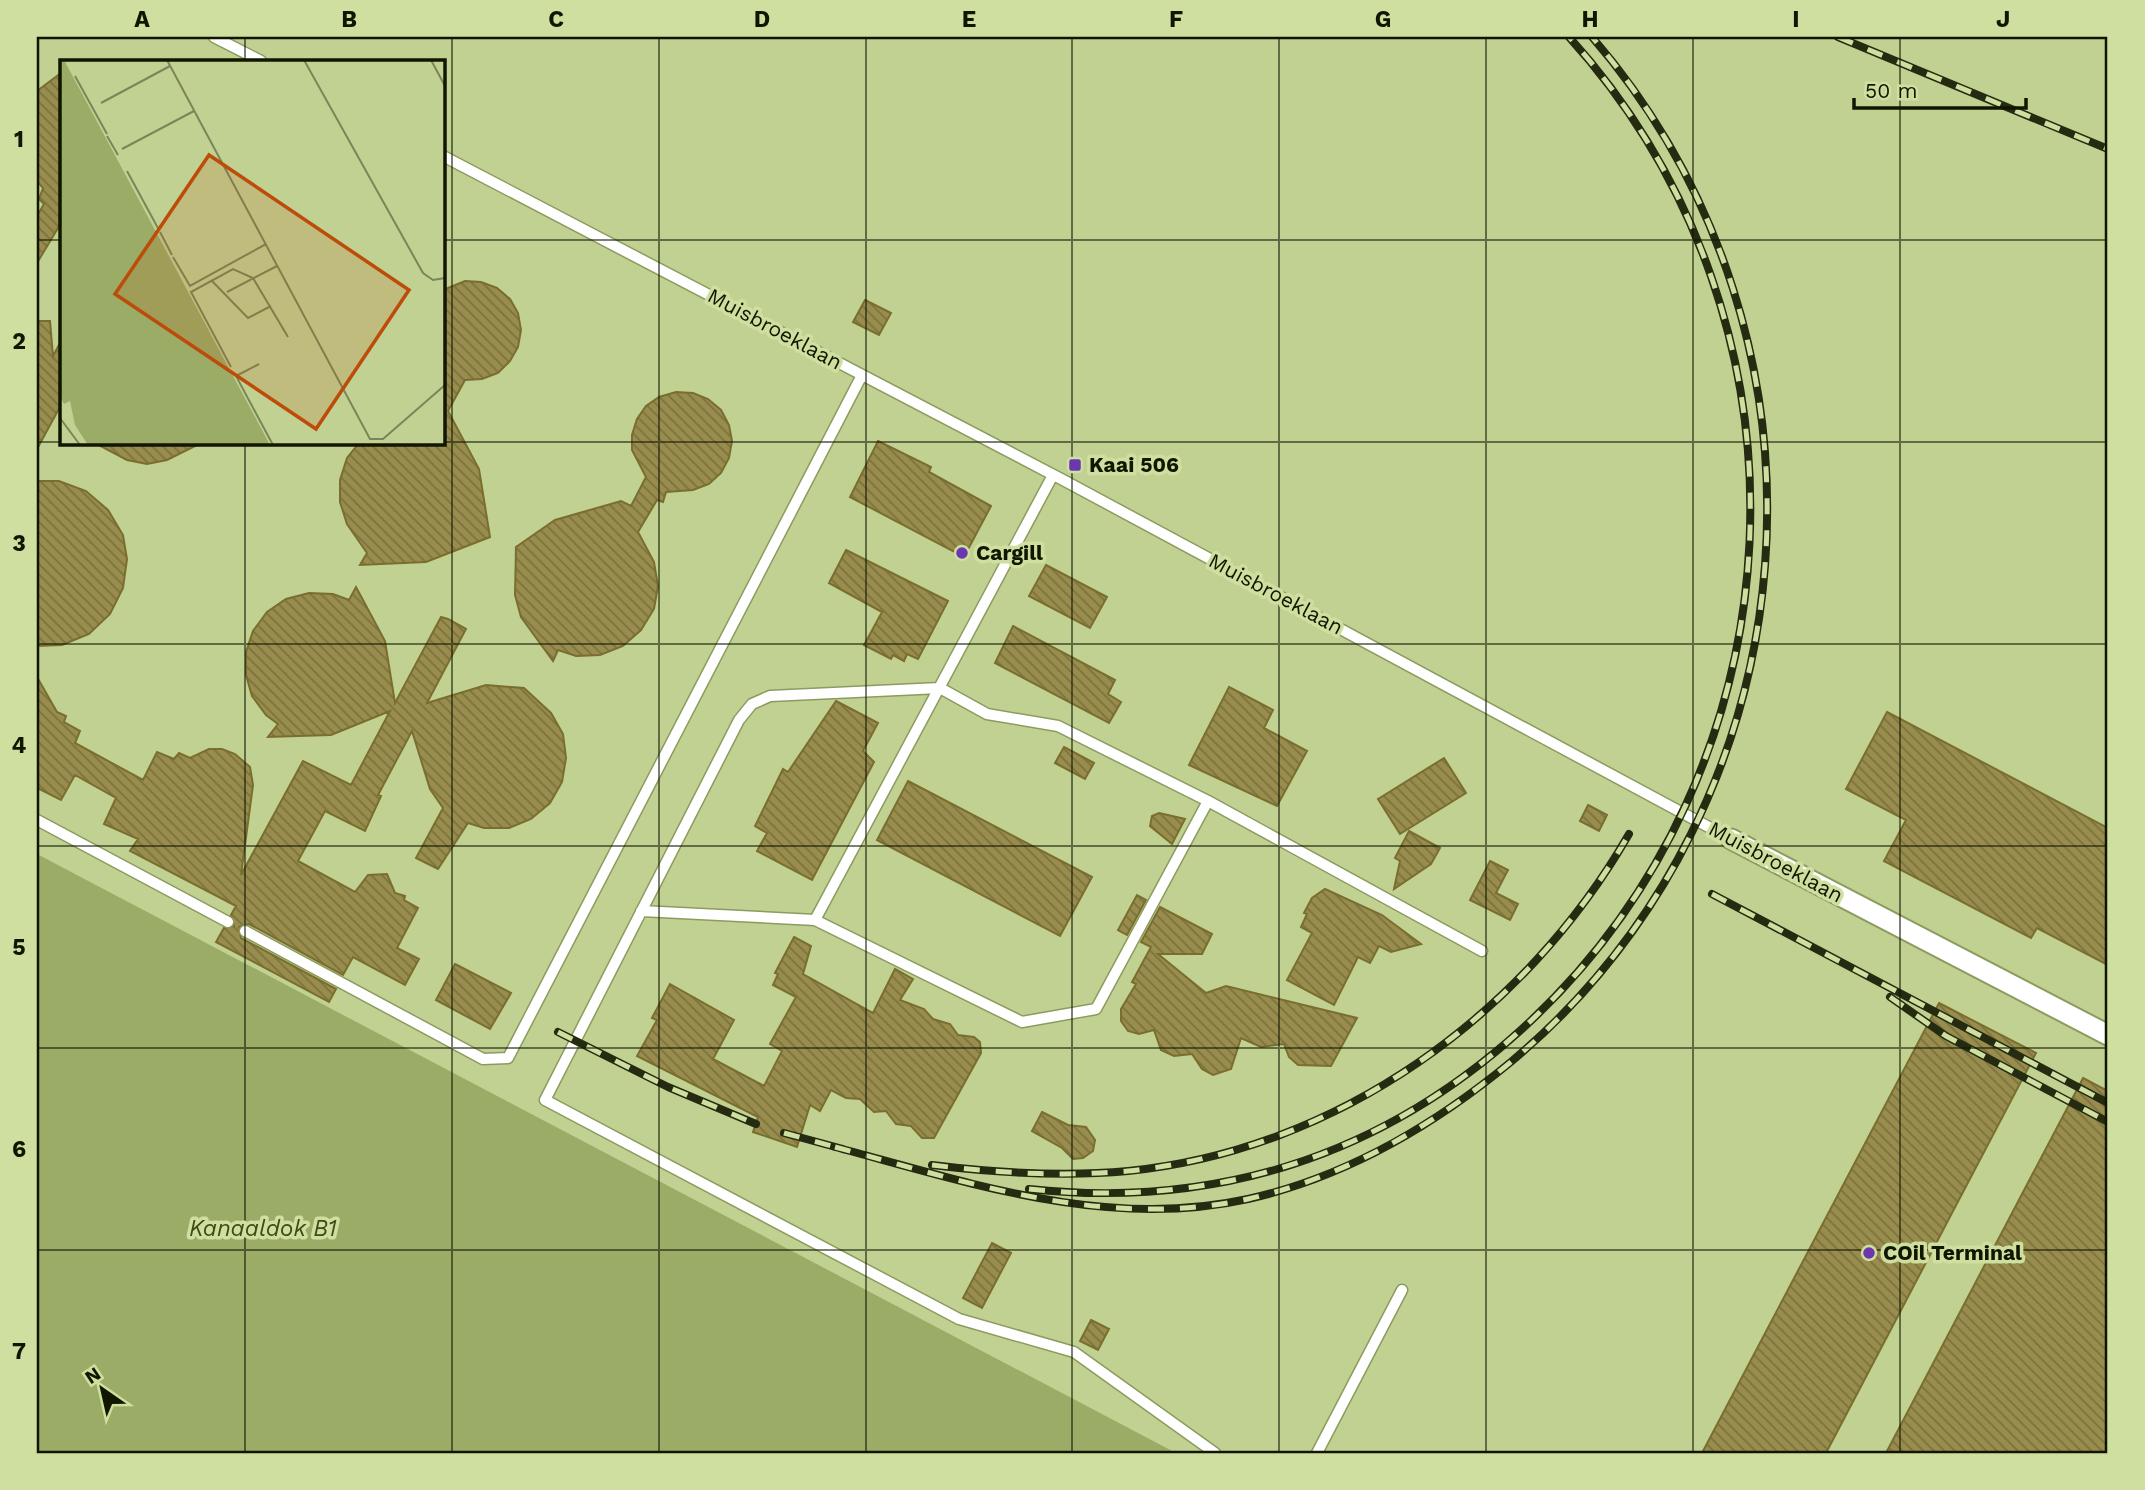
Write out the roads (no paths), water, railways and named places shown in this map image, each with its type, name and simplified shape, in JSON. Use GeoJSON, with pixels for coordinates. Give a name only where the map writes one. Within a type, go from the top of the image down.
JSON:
{"type":"FeatureCollection","features":[{"type":"Feature","properties":{"kind":"street","name":"Muisbroeklaan"},"geometry":{"type":"LineString","coordinates":[[1731,839],[2108,1035]]}},
{"type":"Feature","properties":{"kind":"lane"},"geometry":{"type":"LineString","coordinates":[[214,37],[259,60]]}},
{"type":"Feature","properties":{"kind":"lane","name":"Muisbroeklaan"},"geometry":{"type":"LineString","coordinates":[[444,157],[1053,475],[1731,839]]}},
{"type":"Feature","properties":{"kind":"lane"},"geometry":{"type":"LineString","coordinates":[[245,932],[484,1059],[508,1058],[862,375]]}},
{"type":"Feature","properties":{"kind":"lane"},"geometry":{"type":"LineString","coordinates":[[815,920],[1053,475]]}},
{"type":"Feature","properties":{"kind":"lane"},"geometry":{"type":"LineString","coordinates":[[1215,1453],[1074,1352],[959,1318],[545,1100],[740,720],[752,704],[770,696],[789,693],[940,688],[987,714],[1058,726],[1208,802],[1482,951]]}},
{"type":"Feature","properties":{"kind":"lane"},"geometry":{"type":"LineString","coordinates":[[641,911],[815,920],[1022,1022],[1096,1009],[1208,802]]}},
{"type":"Feature","properties":{"kind":"lane"},"geometry":{"type":"LineString","coordinates":[[37,820],[228,922]]}},
{"type":"Feature","properties":{"kind":"lane"},"geometry":{"type":"LineString","coordinates":[[1317,1453],[1402,1290]]}},
{"type":"Feature","properties":{"kind":"water","name":"Kanaaldok B1"},"geometry":{"type":"Polygon","coordinates":[[[37,854],[1176,1453],[37,1453],[37,854]]]}},
{"type":"Feature","properties":{"kind":"railway"},"geometry":{"type":"LineString","coordinates":[[1029,1189],[1098,1193],[1165,1190],[1230,1181],[1293,1164],[1354,1141],[1412,1110],[1468,1073],[1522,1029],[1616,923],[1686,805],[1730,676],[1750,543],[1743,408],[1711,276],[1653,151],[1569,37]]}},
{"type":"Feature","properties":{"kind":"railway"},"geometry":{"type":"LineString","coordinates":[[835,1147],[988,1187],[1091,1206],[1143,1209],[1195,1207],[1248,1199],[1320,1177],[1421,1127],[1512,1061],[1614,955],[1691,835],[1741,703],[1765,566],[1762,426],[1733,288],[1676,157],[1592,37]]}},
{"type":"Feature","properties":{"kind":"railway"},"geometry":{"type":"LineString","coordinates":[[1838,37],[2108,149]]}},
{"type":"Feature","properties":{"kind":"railway"},"geometry":{"type":"LineString","coordinates":[[932,1165],[1030,1173],[1128,1171],[1206,1158],[1280,1135],[1351,1103],[1418,1062],[1480,1015],[1536,960],[1586,900],[1629,834]]}},
{"type":"Feature","properties":{"kind":"railway"},"geometry":{"type":"LineString","coordinates":[[1712,894],[2108,1103]]}},
{"type":"Feature","properties":{"kind":"railway"},"geometry":{"type":"LineString","coordinates":[[1890,997],[1946,1036],[2108,1122]]}},
{"type":"Feature","properties":{"kind":"railway"},"geometry":{"type":"LineString","coordinates":[[558,1032],[668,1087],[756,1124]]}},
{"type":"Feature","properties":{"kind":"railway"},"geometry":{"type":"LineString","coordinates":[[784,1133],[843,1149]]}},
{"type":"Feature","properties":{"kind":"place","name":"Kaai 506"},"geometry":{"type":"Point","coordinates":[1075,465]}},
{"type":"Feature","properties":{"kind":"place","name":"Cargill"},"geometry":{"type":"Point","coordinates":[962,553]}},
{"type":"Feature","properties":{"kind":"place","name":"COil Terminal"},"geometry":{"type":"Point","coordinates":[1869,1253]}}]}
